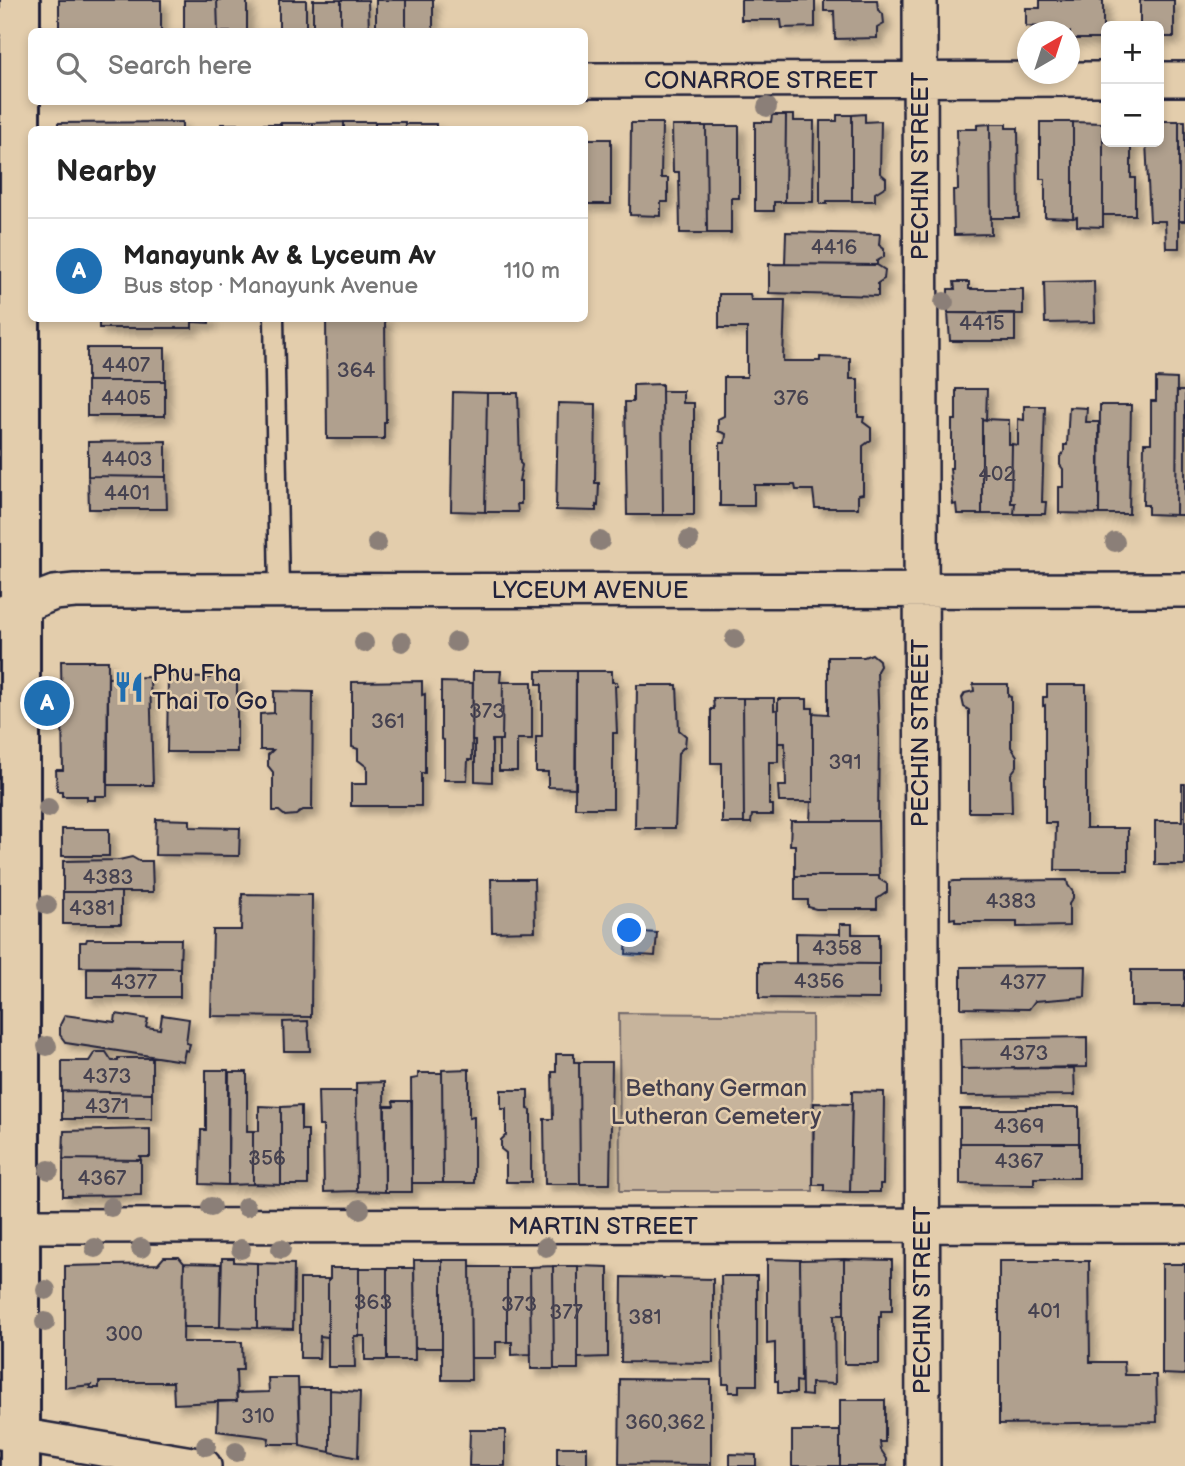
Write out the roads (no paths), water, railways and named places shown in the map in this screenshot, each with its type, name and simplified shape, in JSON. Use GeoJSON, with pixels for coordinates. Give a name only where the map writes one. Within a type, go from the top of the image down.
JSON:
{"type":"FeatureCollection","features":[{"type":"Feature","properties":{"kind":"street"},"geometry":{"type":"LineString","coordinates":[[20,0],[26,80],[10,159],[10,611],[21,1226],[14,1444],[204,1466]]}},
{"type":"Feature","properties":{"kind":"street","name":"PECHIN STREET"},"geometry":{"type":"LineString","coordinates":[[920,0],[923,1466]]}},
{"type":"Feature","properties":{"kind":"street","name":"CONARROE STREET"},"geometry":{"type":"LineString","coordinates":[[588,80],[1101,79]]}},
{"type":"Feature","properties":{"kind":"street"},"geometry":{"type":"LineString","coordinates":[[1164,79],[1185,79]]}},
{"type":"Feature","properties":{"kind":"street","name":"LYCEUM AVENUE"},"geometry":{"type":"LineString","coordinates":[[10,611],[54,593],[75,591],[1185,590]]}},
{"type":"Feature","properties":{"kind":"street","name":"MARTIN STREET"},"geometry":{"type":"LineString","coordinates":[[21,1226],[1185,1225]]}},
{"type":"Feature","properties":{"kind":"lane"},"geometry":{"type":"LineString","coordinates":[[274,322],[279,589]]}},
{"type":"Feature","properties":{"kind":"place","name":"Phu Fha Thai To Go"},"geometry":{"type":"Point","coordinates":[129,687]}},
{"type":"Feature","properties":{"kind":"place","name":"Manayunk Av & Lyceum Av"},"geometry":{"type":"Point","coordinates":[47,703]}},
{"type":"Feature","properties":{"kind":"park label","name":"Bethany German Lutheran Cemetery"},"geometry":{"type":"Point","coordinates":[716,1102]}}]}
